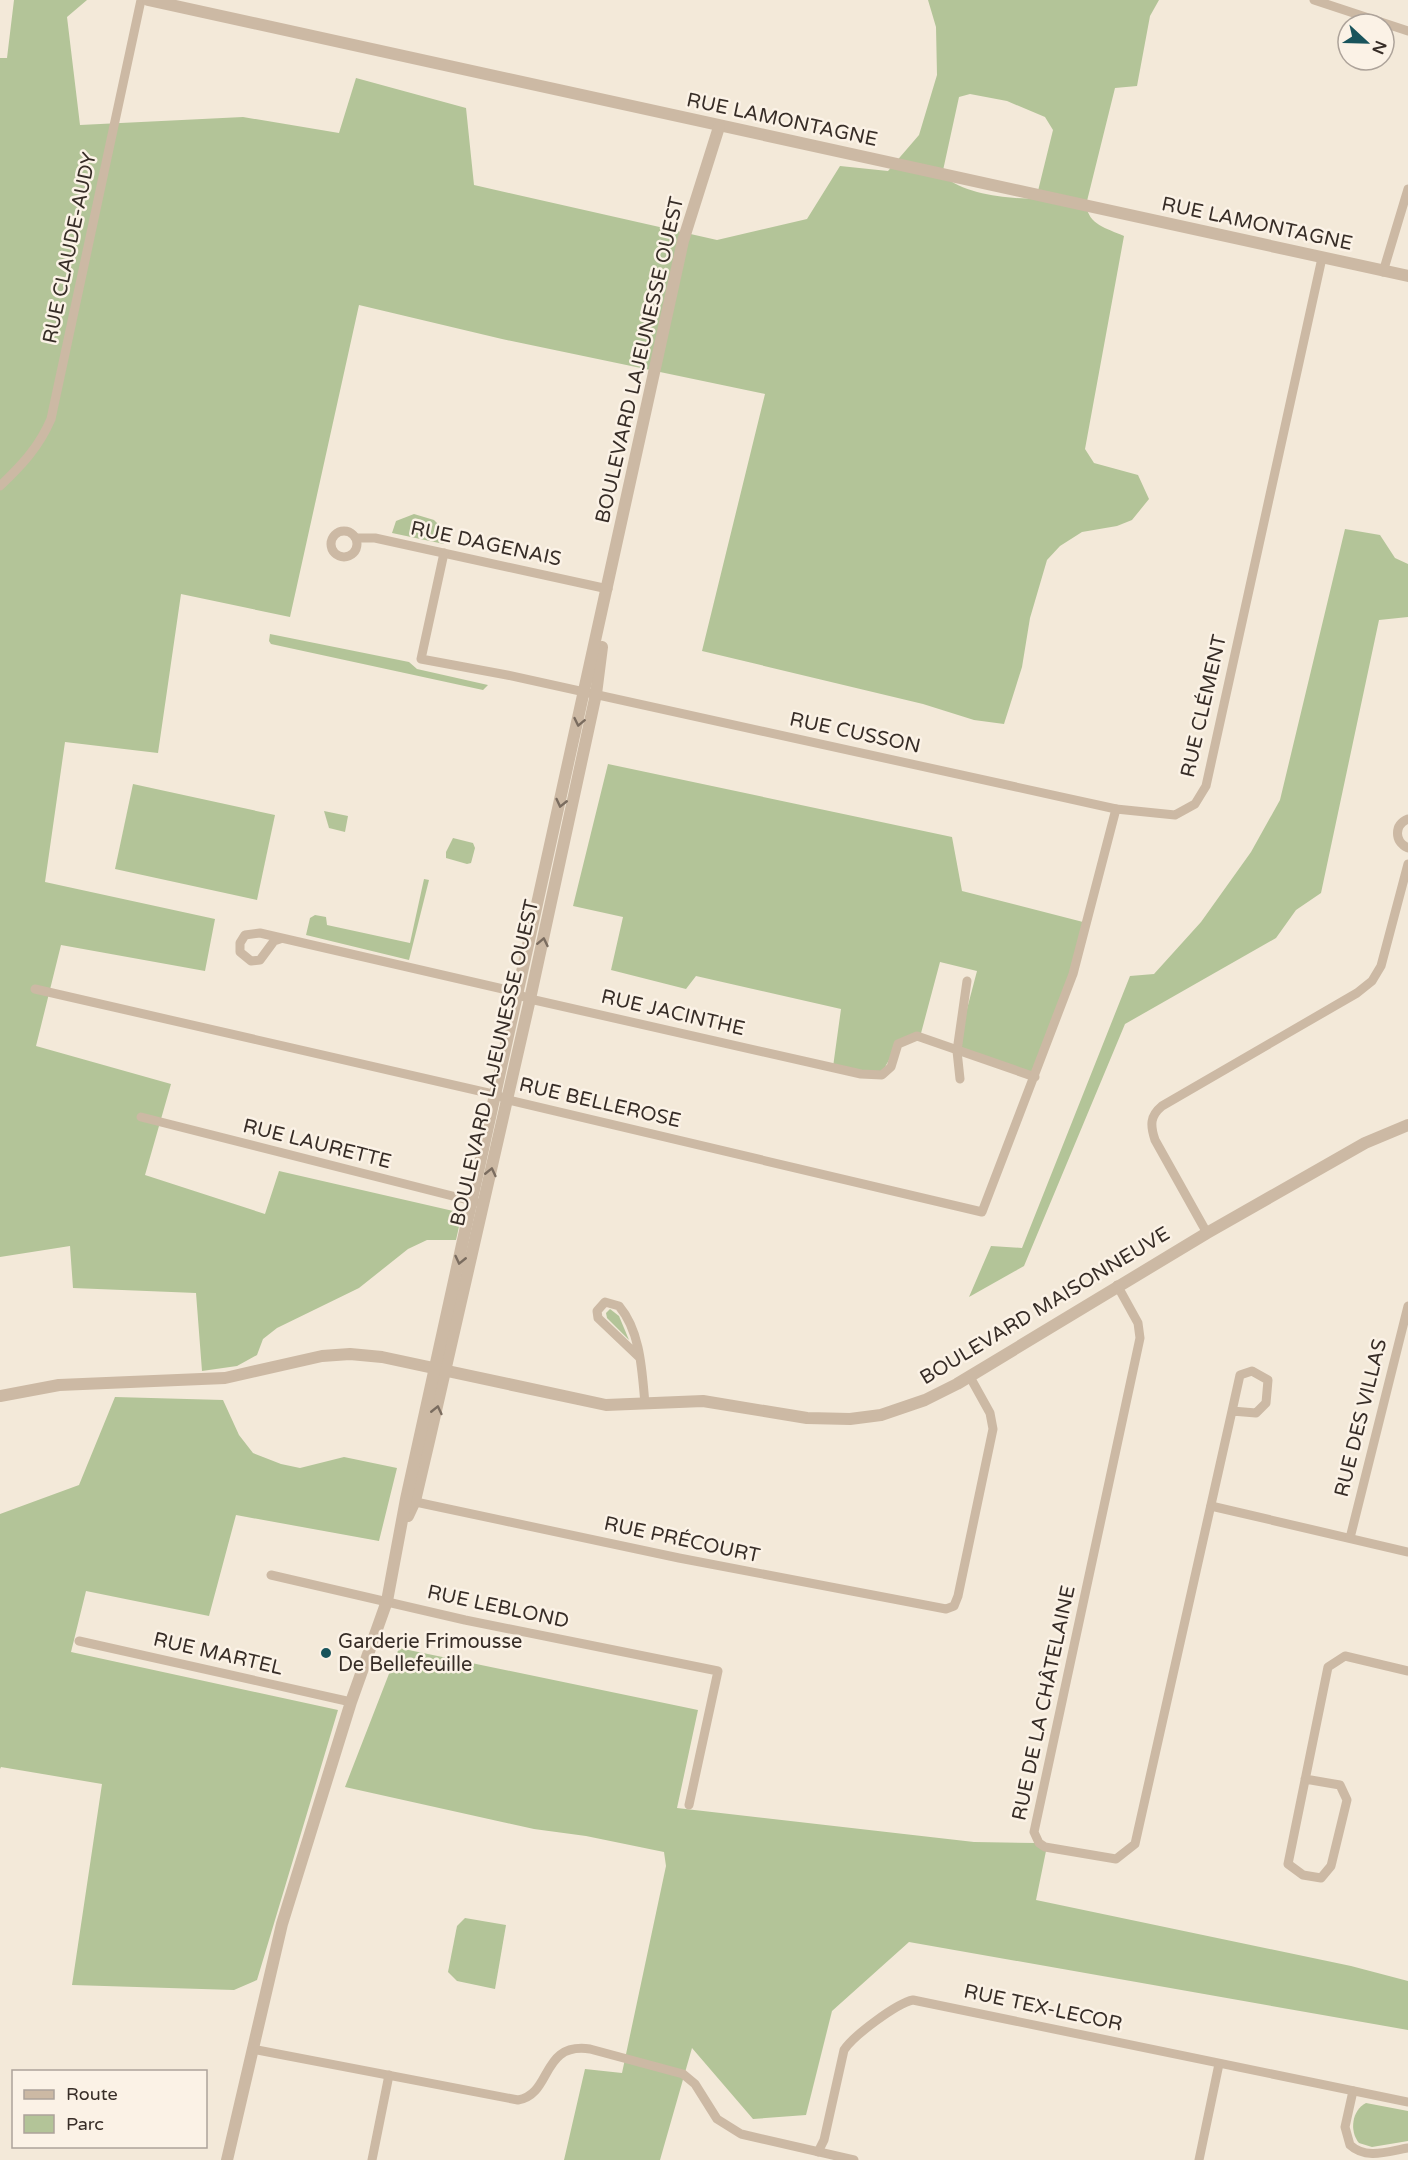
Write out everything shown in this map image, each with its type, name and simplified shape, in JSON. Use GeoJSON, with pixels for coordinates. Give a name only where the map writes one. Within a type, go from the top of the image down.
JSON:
{"type":"FeatureCollection","features":[{"type":"Feature","properties":{"kind":"street","name":"RUE CLAUDE-AUDY"},"geometry":{"type":"LineString","coordinates":[[0,486],[30,458],[41,443],[51,419],[141,0]]}},
{"type":"Feature","properties":{"kind":"street","name":"RUE LAMONTAGNE"},"geometry":{"type":"LineString","coordinates":[[148,0],[719,127],[1408,276]]}},
{"type":"Feature","properties":{"kind":"street"},"geometry":{"type":"LineString","coordinates":[[1314,0],[1408,31]]}},
{"type":"Feature","properties":{"kind":"street","name":"BOULEVARD LAJEUNESSE OUEST"},"geometry":{"type":"LineString","coordinates":[[502,1098],[530,999],[591,693],[605,604],[683,241],[719,127]]}},
{"type":"Feature","properties":{"kind":"street"},"geometry":{"type":"LineString","coordinates":[[1383,272],[1408,189]]}},
{"type":"Feature","properties":{"kind":"street","name":"RUE CLÉMENT"},"geometry":{"type":"LineString","coordinates":[[1116,809],[1174,814],[1195,804],[1206,786],[1322,258]]}},
{"type":"Feature","properties":{"kind":"street","name":"RUE DAGENAIS"},"geometry":{"type":"LineString","coordinates":[[356,538],[375,538],[609,589]]}},
{"type":"Feature","properties":{"kind":"street","name":"RUE CUSSON"},"geometry":{"type":"LineString","coordinates":[[444,553],[421,659],[591,693],[1116,809]]}},
{"type":"Feature","properties":{"kind":"street","name":"BOULEVARD LAJEUNESSE OUEST"},"geometry":{"type":"LineString","coordinates":[[227,2160],[282,1924],[351,1702],[387,1602],[502,1098],[519,993],[591,693]]}},
{"type":"Feature","properties":{"kind":"street"},"geometry":{"type":"LineString","coordinates":[[1035,1077],[1073,974],[1116,809]]}},
{"type":"Feature","properties":{"kind":"street"},"geometry":{"type":"LineString","coordinates":[[1207,1233],[1155,1140],[1151,1125],[1154,1114],[1162,1106],[1357,993],[1372,981],[1381,966],[1407,867],[1405,846],[1397,832],[1407,818]]}},
{"type":"Feature","properties":{"kind":"street","name":"RUE JACINTHE"},"geometry":{"type":"LineString","coordinates":[[280,939],[519,993],[530,999],[861,1074],[882,1075],[891,1067],[898,1044],[917,1036],[1035,1077]]}},
{"type":"Feature","properties":{"kind":"street"},"geometry":{"type":"LineString","coordinates":[[960,1079],[957,1050],[967,981]]}},
{"type":"Feature","properties":{"kind":"street","name":"RUE BELLEROSE"},"geometry":{"type":"LineString","coordinates":[[35,990],[982,1212],[1035,1077]]}},
{"type":"Feature","properties":{"kind":"street","name":"RUE LAURETTE"},"geometry":{"type":"LineString","coordinates":[[141,1117],[479,1203]]}},
{"type":"Feature","properties":{"kind":"street","name":"BOULEVARD MAISONNEUVE"},"geometry":{"type":"LineString","coordinates":[[0,1396],[59,1384],[225,1378],[339,1354],[376,1356],[598,1404],[704,1401],[807,1418],[850,1419],[906,1407],[970,1377],[1117,1285],[1207,1233],[1365,1143],[1408,1125]]}},
{"type":"Feature","properties":{"kind":"street","name":"RUE DE LA CHÂTELAINE"},"geometry":{"type":"LineString","coordinates":[[1117,1285],[1138,1323],[1140,1338],[1034,1832],[1039,1843],[1046,1847],[1116,1859],[1135,1844],[1240,1375],[1252,1371],[1268,1380],[1266,1403],[1256,1413],[1232,1411]]}},
{"type":"Feature","properties":{"kind":"street"},"geometry":{"type":"LineString","coordinates":[[639,1357],[598,1318],[599,1308],[605,1302],[615,1304],[624,1312],[633,1332],[639,1357],[645,1404]]}},
{"type":"Feature","properties":{"kind":"street","name":"RUE DES VILLAS"},"geometry":{"type":"LineString","coordinates":[[1350,1538],[1408,1306]]}},
{"type":"Feature","properties":{"kind":"street","name":"RUE PRÉCOURT"},"geometry":{"type":"LineString","coordinates":[[410,1500],[691,1561],[937,1609],[952,1607],[958,1596],[993,1429],[990,1413],[970,1377]]}},
{"type":"Feature","properties":{"kind":"street"},"geometry":{"type":"LineString","coordinates":[[1211,1506],[1408,1552]]}},
{"type":"Feature","properties":{"kind":"street","name":"RUE LEBLOND"},"geometry":{"type":"LineString","coordinates":[[272,1575],[387,1602],[718,1671],[689,1805]]}},
{"type":"Feature","properties":{"kind":"street","name":"RUE MARTEL"},"geometry":{"type":"LineString","coordinates":[[78,1641],[351,1702]]}},
{"type":"Feature","properties":{"kind":"street"},"geometry":{"type":"LineString","coordinates":[[1305,1779],[1340,1785],[1347,1800],[1331,1866],[1321,1878],[1303,1875],[1288,1864],[1305,1779],[1328,1667],[1345,1656],[1408,1671]]}},
{"type":"Feature","properties":{"kind":"street","name":"RUE TEX-LECOR"},"geometry":{"type":"LineString","coordinates":[[818,2152],[824,2140],[844,2050],[852,2041],[908,2001],[925,2001],[1408,2102]]}},
{"type":"Feature","properties":{"kind":"street"},"geometry":{"type":"LineString","coordinates":[[252,2049],[518,2100],[533,2092],[561,2053],[574,2048],[590,2049],[678,2071],[695,2084],[717,2119],[752,2138],[854,2160]]}},
{"type":"Feature","properties":{"kind":"street"},"geometry":{"type":"LineString","coordinates":[[1199,2160],[1219,2064]]}},
{"type":"Feature","properties":{"kind":"street"},"geometry":{"type":"LineString","coordinates":[[372,2160],[389,2075]]}},
{"type":"Feature","properties":{"kind":"street"},"geometry":{"type":"LineString","coordinates":[[1353,2091],[1345,2127],[1350,2145],[1359,2151],[1371,2154],[1408,2148]]}},
{"type":"Feature","properties":{"kind":"green space"},"geometry":{"type":"Polygon","coordinates":[[[14,0],[87,0],[67,17],[80,125],[243,117],[339,133],[356,78],[466,108],[474,185],[717,240],[807,219],[840,166],[888,171],[919,135],[937,75],[936,27],[928,0],[1159,0],[1150,16],[1137,86],[1115,88],[1086,205],[1095,221],[1124,236],[1085,449],[1094,463],[1138,475],[1149,499],[1132,520],[1117,526],[1082,532],[1060,546],[1047,560],[1030,618],[1022,667],[1004,724],[974,720],[923,704],[702,651],[765,394],[502,339],[359,305],[290,617],[181,594],[158,753],[65,742],[45,882],[215,919],[205,971],[61,945],[36,1046],[171,1084],[145,1175],[265,1214],[279,1171],[462,1213],[456,1240],[427,1240],[408,1249],[359,1288],[277,1328],[263,1339],[257,1355],[237,1366],[202,1371],[196,1293],[73,1288],[70,1246],[0,1257],[0,58],[7,58],[14,0]],[[970,94],[959,97],[942,175],[974,191],[1012,198],[1036,199],[1053,130],[1045,117],[1007,101],[970,94]]]}},
{"type":"Feature","properties":{"kind":"green space"},"geometry":{"type":"Polygon","coordinates":[[[414,514],[434,520],[446,532],[444,544],[392,533],[396,521],[414,514]]]}},
{"type":"Feature","properties":{"kind":"green space"},"geometry":{"type":"Polygon","coordinates":[[[1345,529],[1380,535],[1395,558],[1408,564],[1408,617],[1379,620],[1321,893],[1296,910],[1276,938],[1125,1024],[1024,1266],[969,1297],[991,1246],[1022,1248],[1130,976],[1154,974],[1201,922],[1251,852],[1280,800],[1345,529]]]}},
{"type":"Feature","properties":{"kind":"green space"},"geometry":{"type":"Polygon","coordinates":[[[270,634],[409,662],[417,669],[488,685],[483,690],[271,644],[270,634]]]}},
{"type":"Feature","properties":{"kind":"green space"},"geometry":{"type":"Polygon","coordinates":[[[608,764],[952,837],[962,891],[1083,922],[1074,972],[1035,1077],[957,1047],[977,971],[940,962],[920,1037],[897,1046],[881,1074],[833,1067],[841,1009],[696,976],[686,989],[611,970],[623,917],[573,906],[608,764]]]}},
{"type":"Feature","properties":{"kind":"green space"},"geometry":{"type":"Polygon","coordinates":[[[133,784],[275,815],[257,900],[115,869],[133,784]]]}},
{"type":"Feature","properties":{"kind":"green space"},"geometry":{"type":"Polygon","coordinates":[[[324,811],[348,816],[345,832],[329,828],[324,811]]]}},
{"type":"Feature","properties":{"kind":"green space"},"geometry":{"type":"Polygon","coordinates":[[[453,838],[473,843],[475,848],[471,863],[446,858],[446,852],[453,838]]]}},
{"type":"Feature","properties":{"kind":"green space"},"geometry":{"type":"Polygon","coordinates":[[[424,879],[429,880],[409,960],[306,935],[310,918],[315,915],[326,917],[327,925],[410,943],[424,879]]]}},
{"type":"Feature","properties":{"kind":"green space"},"geometry":{"type":"Polygon","coordinates":[[[610,1309],[619,1316],[629,1340],[607,1318],[606,1313],[610,1309]]]}},
{"type":"Feature","properties":{"kind":"green space"},"geometry":{"type":"Polygon","coordinates":[[[115,1397],[223,1400],[239,1435],[253,1453],[281,1464],[300,1468],[344,1457],[397,1468],[379,1541],[236,1515],[209,1616],[86,1591],[71,1652],[338,1710],[257,1980],[234,1990],[72,1985],[102,1784],[1,1767],[0,1769],[0,1514],[79,1485],[115,1397]]]}},
{"type":"Feature","properties":{"kind":"green space"},"geometry":{"type":"Polygon","coordinates":[[[399,1648],[698,1710],[677,1808],[974,1842],[1036,1843],[1046,1851],[1036,1900],[1351,1966],[1408,1981],[1408,2030],[909,1942],[832,2011],[806,2115],[753,2119],[692,2048],[660,2160],[564,2160],[585,2069],[622,2073],[666,1866],[664,1852],[586,1836],[534,1829],[345,1787],[399,1648]]]}},
{"type":"Feature","properties":{"kind":"green space"},"geometry":{"type":"Polygon","coordinates":[[[465,1918],[506,1925],[495,1989],[457,1981],[448,1972],[457,1926],[465,1918]]]}},
{"type":"Feature","properties":{"kind":"green space"},"geometry":{"type":"Polygon","coordinates":[[[1366,2103],[1408,2111],[1408,2141],[1372,2147],[1359,2143],[1354,2133],[1354,2121],[1361,2106],[1366,2103]]]}},
{"type":"Feature","properties":{"kind":"place","name":"Garderie Frimousse De Bellefeuille"},"geometry":{"type":"Point","coordinates":[326,1653]}}]}
